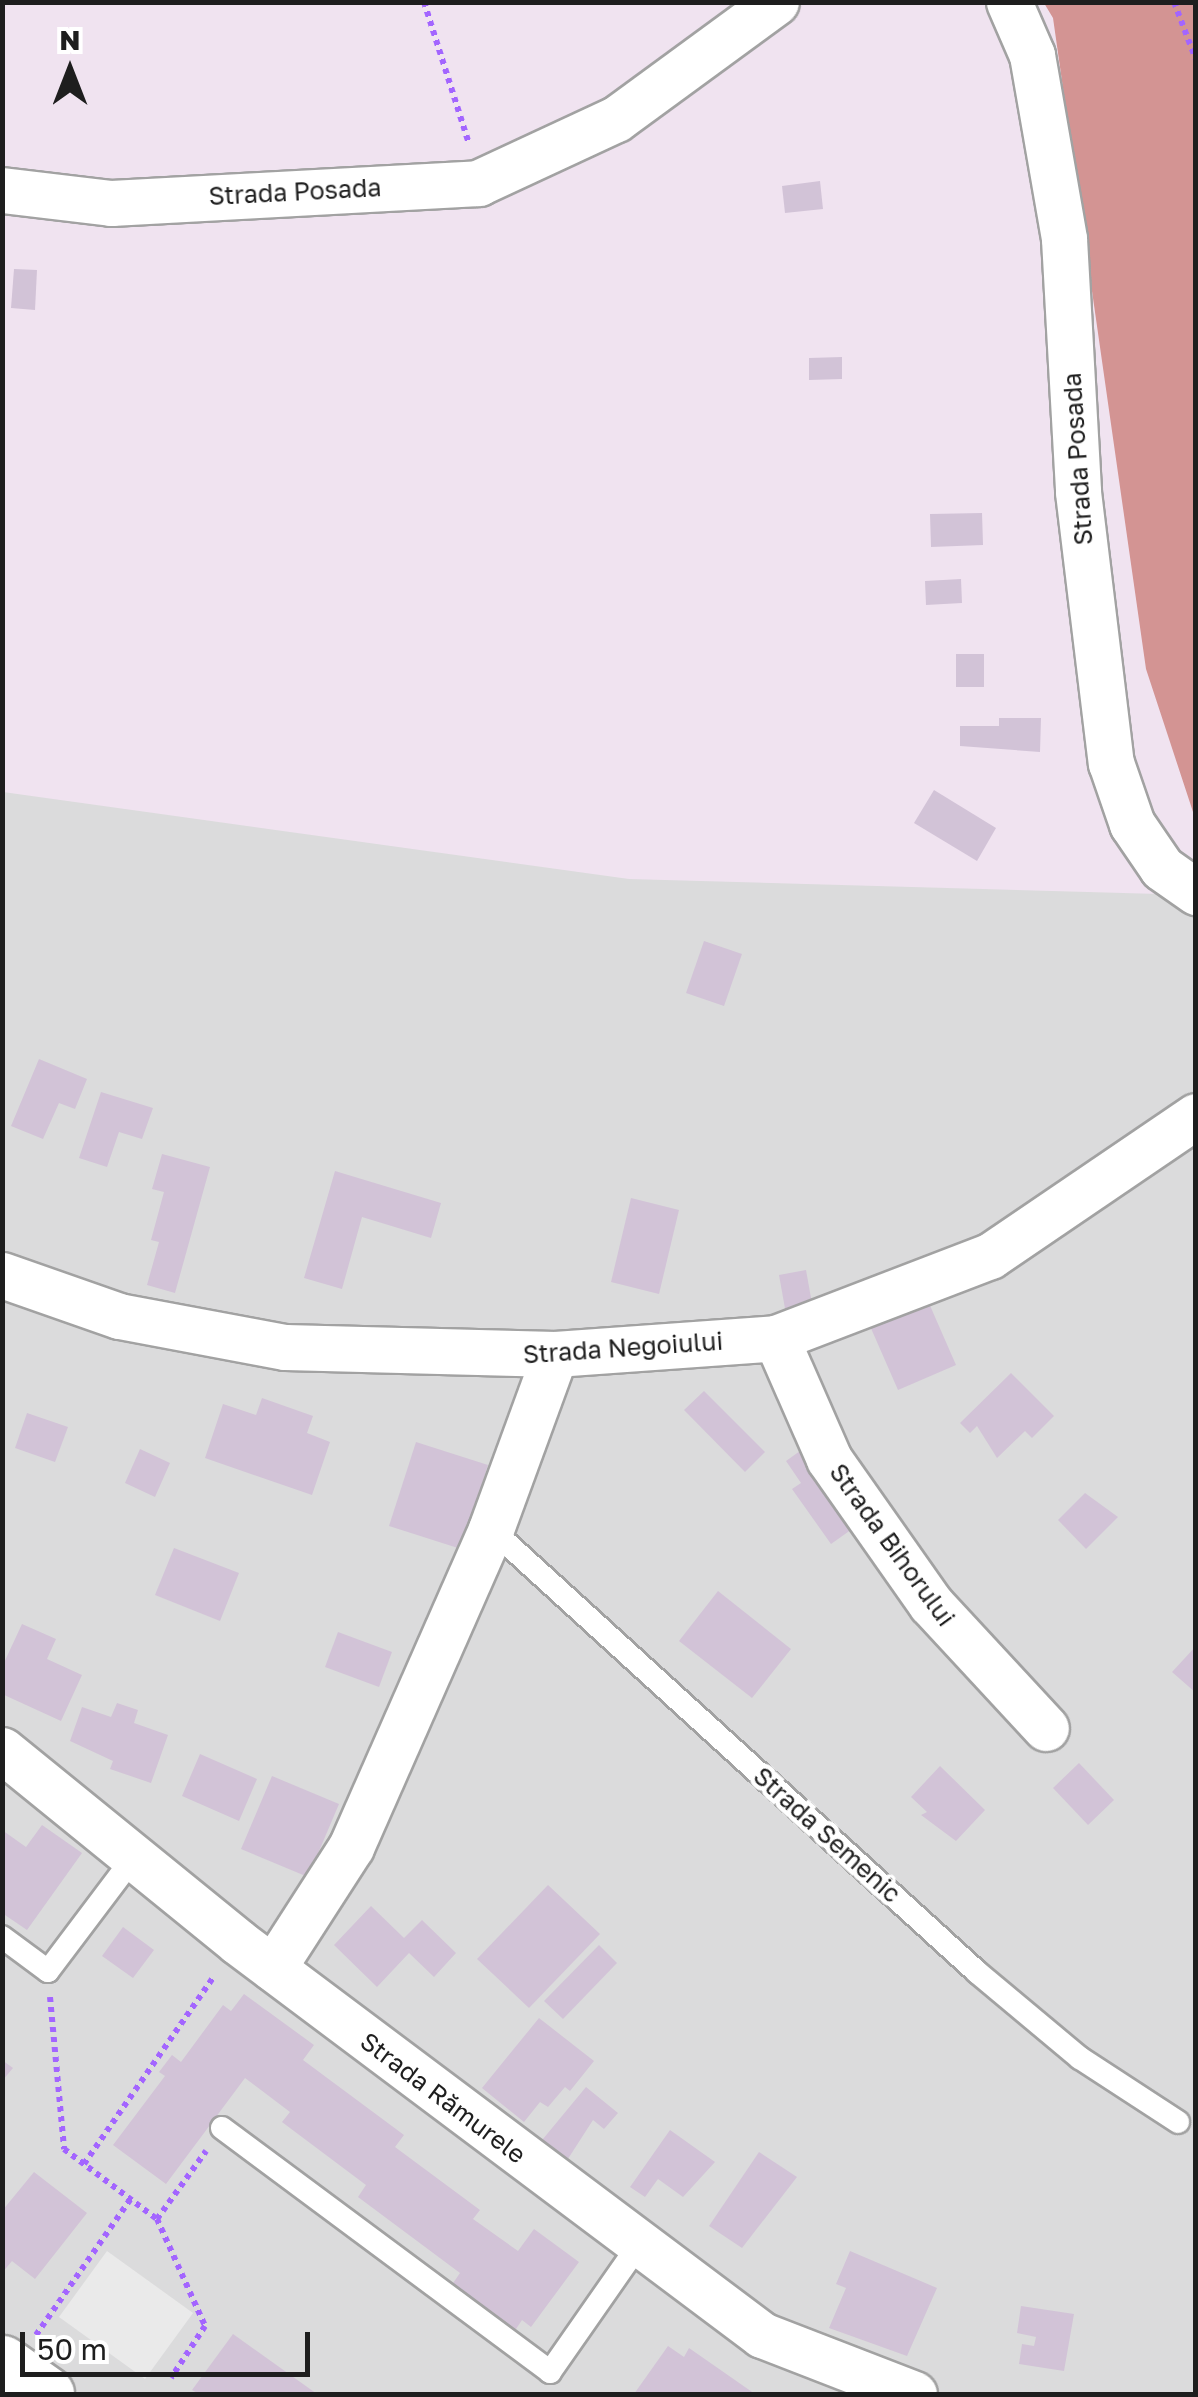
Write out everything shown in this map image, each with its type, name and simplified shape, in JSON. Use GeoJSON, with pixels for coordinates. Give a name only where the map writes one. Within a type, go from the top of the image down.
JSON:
{"type":"FeatureCollection","features":[{"type":"Feature","properties":{"kind":"street","name":"Strada Posada"},"geometry":{"type":"LineString","coordinates":[[2,190],[111,202],[478,182],[616,119],[776,2]]}},
{"type":"Feature","properties":{"kind":"street","name":"Strada Posada"},"geometry":{"type":"LineString","coordinates":[[1008,2],[1032,55],[1064,239],[1078,492],[1112,763],[1132,824],[1162,868],[1196,892]]}},
{"type":"Feature","properties":{"kind":"street","name":"Strada Negoiului"},"geometry":{"type":"LineString","coordinates":[[2,1275],[119,1316],[286,1348],[556,1354],[776,1338],[990,1256],[1196,1116]]}},
{"type":"Feature","properties":{"kind":"street","name":"Strada Bihorului"},"geometry":{"type":"LineString","coordinates":[[776,1338],[829,1459],[931,1604],[1046,1728]]}},
{"type":"Feature","properties":{"kind":"street"},"geometry":{"type":"LineString","coordinates":[[273,1968],[351,1847],[491,1530],[556,1354]]}},
{"type":"Feature","properties":{"kind":"street","name":"Strada Rămurele"},"geometry":{"type":"LineString","coordinates":[[2,1750],[273,1968],[638,2246],[762,2335],[914,2394]]}},
{"type":"Feature","properties":{"kind":"lane","name":"Strada Semenic"},"geometry":{"type":"LineString","coordinates":[[491,1530],[977,1972],[1080,2058],[1178,2122]]}},
{"type":"Feature","properties":{"kind":"lane"},"geometry":{"type":"LineString","coordinates":[[2,1937],[48,1971],[134,1857]]}},
{"type":"Feature","properties":{"kind":"lane"},"geometry":{"type":"LineString","coordinates":[[222,2128],[550,2372],[638,2246]]}},
{"type":"Feature","properties":{"kind":"path"},"geometry":{"type":"LineString","coordinates":[[424,2],[478,182]]}},
{"type":"Feature","properties":{"kind":"path"},"geometry":{"type":"LineString","coordinates":[[1174,2],[1196,60]]}},
{"type":"Feature","properties":{"kind":"path"},"geometry":{"type":"LineString","coordinates":[[84,2164],[226,1959]]}},
{"type":"Feature","properties":{"kind":"path"},"geometry":{"type":"LineString","coordinates":[[48,1971],[64,2149],[156,2219],[205,2326],[171,2378]]}},
{"type":"Feature","properties":{"kind":"path"},"geometry":{"type":"LineString","coordinates":[[156,2219],[222,2128]]}},
{"type":"Feature","properties":{"kind":"path"},"geometry":{"type":"LineString","coordinates":[[24,2369],[130,2200]]}},
{"type":"Feature","properties":{"kind":"shaded area"},"geometry":{"type":"Polygon","coordinates":[[[1044,3],[1195,3],[1195,818],[1146,669],[1053,18],[1044,3]]]}},
{"type":"Feature","properties":{"kind":"shaded area"},"geometry":{"type":"Polygon","coordinates":[[[3,792],[629,879],[1195,895],[1195,2394],[3,2394],[3,792]]]}},
{"type":"Feature","properties":{"kind":"shaded area"},"geometry":{"type":"Polygon","coordinates":[[[107,2251],[193,2313],[145,2379],[59,2317],[107,2251]]]}},
{"type":"Feature","properties":{"kind":"building"},"geometry":{"type":"Polygon","coordinates":[[[820,181],[823,209],[785,213],[782,186],[820,181]]]}},
{"type":"Feature","properties":{"kind":"building"},"geometry":{"type":"Polygon","coordinates":[[[14,269],[37,270],[35,310],[11,308],[14,269]]]}},
{"type":"Feature","properties":{"kind":"building"},"geometry":{"type":"Polygon","coordinates":[[[842,357],[842,379],[809,380],[809,358],[842,357]]]}},
{"type":"Feature","properties":{"kind":"building"},"geometry":{"type":"Polygon","coordinates":[[[982,513],[983,545],[931,547],[930,514],[982,513]]]}},
{"type":"Feature","properties":{"kind":"building"},"geometry":{"type":"Polygon","coordinates":[[[961,579],[962,603],[926,605],[925,581],[961,579]]]}},
{"type":"Feature","properties":{"kind":"building"},"geometry":{"type":"Polygon","coordinates":[[[956,654],[984,654],[984,687],[956,687],[956,654]]]}},
{"type":"Feature","properties":{"kind":"building"},"geometry":{"type":"Polygon","coordinates":[[[999,718],[1041,718],[1040,752],[960,746],[960,726],[999,726],[999,718]]]}},
{"type":"Feature","properties":{"kind":"building"},"geometry":{"type":"Polygon","coordinates":[[[934,790],[996,828],[977,861],[914,823],[934,790]]]}},
{"type":"Feature","properties":{"kind":"building"},"geometry":{"type":"Polygon","coordinates":[[[704,941],[742,954],[724,1006],[686,993],[704,941]]]}},
{"type":"Feature","properties":{"kind":"building"},"geometry":{"type":"Polygon","coordinates":[[[39,1059],[87,1079],[75,1109],[59,1103],[43,1139],[11,1126],[39,1059]]]}},
{"type":"Feature","properties":{"kind":"building"},"geometry":{"type":"Polygon","coordinates":[[[101,1092],[153,1108],[142,1139],[119,1132],[107,1167],[79,1158],[101,1092]]]}},
{"type":"Feature","properties":{"kind":"building"},"geometry":{"type":"Polygon","coordinates":[[[162,1154],[210,1167],[175,1293],[147,1285],[159,1242],[151,1240],[164,1192],[152,1189],[162,1154]]]}},
{"type":"Feature","properties":{"kind":"building"},"geometry":{"type":"Polygon","coordinates":[[[335,1171],[441,1203],[431,1238],[362,1217],[342,1289],[304,1278],[335,1171]]]}},
{"type":"Feature","properties":{"kind":"building"},"geometry":{"type":"Polygon","coordinates":[[[631,1198],[679,1210],[659,1294],[611,1282],[631,1198]]]}},
{"type":"Feature","properties":{"kind":"building"},"geometry":{"type":"Polygon","coordinates":[[[806,1270],[813,1309],[786,1314],[779,1275],[806,1270]]]}},
{"type":"Feature","properties":{"kind":"building"},"geometry":{"type":"Polygon","coordinates":[[[928,1301],[956,1365],[898,1390],[870,1326],[928,1301]]]}},
{"type":"Feature","properties":{"kind":"building"},"geometry":{"type":"Polygon","coordinates":[[[1011,1373],[1054,1416],[1032,1438],[1025,1431],[997,1458],[977,1426],[970,1433],[960,1423],[1011,1373]]]}},
{"type":"Feature","properties":{"kind":"building"},"geometry":{"type":"Polygon","coordinates":[[[704,1391],[765,1452],[745,1472],[684,1410],[704,1391]]]}},
{"type":"Feature","properties":{"kind":"building"},"geometry":{"type":"Polygon","coordinates":[[[262,1398],[313,1416],[307,1433],[330,1442],[312,1495],[205,1458],[223,1404],[256,1415],[262,1398]]]}},
{"type":"Feature","properties":{"kind":"building"},"geometry":{"type":"Polygon","coordinates":[[[27,1413],[68,1427],[55,1462],[15,1448],[27,1413]]]}},
{"type":"Feature","properties":{"kind":"building"},"geometry":{"type":"Polygon","coordinates":[[[416,1442],[488,1465],[461,1549],[389,1526],[416,1442]]]}},
{"type":"Feature","properties":{"kind":"building"},"geometry":{"type":"Polygon","coordinates":[[[807,1446],[862,1522],[831,1544],[792,1489],[801,1483],[786,1461],[807,1446]]]}},
{"type":"Feature","properties":{"kind":"building"},"geometry":{"type":"Polygon","coordinates":[[[140,1449],[170,1463],[155,1497],[125,1483],[140,1449]]]}},
{"type":"Feature","properties":{"kind":"building"},"geometry":{"type":"Polygon","coordinates":[[[1085,1493],[1118,1517],[1086,1549],[1058,1520],[1085,1493]]]}},
{"type":"Feature","properties":{"kind":"building"},"geometry":{"type":"Polygon","coordinates":[[[174,1548],[239,1573],[220,1621],[155,1595],[174,1548]]]}},
{"type":"Feature","properties":{"kind":"building"},"geometry":{"type":"Polygon","coordinates":[[[718,1591],[791,1649],[752,1698],[679,1641],[718,1591]]]}},
{"type":"Feature","properties":{"kind":"building"},"geometry":{"type":"Polygon","coordinates":[[[22,1624],[56,1639],[47,1659],[82,1675],[61,1721],[2,1694],[2,1667],[22,1624]]]}},
{"type":"Feature","properties":{"kind":"building"},"geometry":{"type":"Polygon","coordinates":[[[338,1632],[392,1652],[379,1687],[325,1667],[338,1632]]]}},
{"type":"Feature","properties":{"kind":"building"},"geometry":{"type":"Polygon","coordinates":[[[1196,1646],[1196,1693],[1172,1672],[1196,1646]]]}},
{"type":"Feature","properties":{"kind":"building"},"geometry":{"type":"Polygon","coordinates":[[[117,1703],[138,1710],[134,1723],[168,1735],[151,1783],[110,1769],[113,1761],[70,1741],[82,1707],[111,1717],[117,1703]]]}},
{"type":"Feature","properties":{"kind":"building"},"geometry":{"type":"Polygon","coordinates":[[[200,1754],[257,1779],[239,1821],[182,1796],[200,1754]]]}},
{"type":"Feature","properties":{"kind":"building"},"geometry":{"type":"Polygon","coordinates":[[[1079,1763],[1114,1800],[1088,1825],[1053,1788],[1079,1763]]]}},
{"type":"Feature","properties":{"kind":"building"},"geometry":{"type":"Polygon","coordinates":[[[940,1766],[985,1810],[956,1841],[921,1815],[927,1812],[911,1797],[940,1766]]]}},
{"type":"Feature","properties":{"kind":"building"},"geometry":{"type":"Polygon","coordinates":[[[272,1776],[339,1804],[308,1877],[241,1849],[272,1776]]]}},
{"type":"Feature","properties":{"kind":"building"},"geometry":{"type":"Polygon","coordinates":[[[42,1825],[82,1853],[27,1930],[2,1913],[2,1830],[26,1847],[42,1825]]]}},
{"type":"Feature","properties":{"kind":"building"},"geometry":{"type":"Polygon","coordinates":[[[548,1885],[600,1934],[529,2008],[477,1959],[548,1885]]]}},
{"type":"Feature","properties":{"kind":"building"},"geometry":{"type":"Polygon","coordinates":[[[371,1906],[404,1938],[422,1920],[456,1953],[434,1977],[409,1953],[377,1987],[334,1945],[371,1906]]]}},
{"type":"Feature","properties":{"kind":"building"},"geometry":{"type":"Polygon","coordinates":[[[123,1927],[154,1950],[133,1978],[102,1956],[123,1927]]]}},
{"type":"Feature","properties":{"kind":"building"},"geometry":{"type":"Polygon","coordinates":[[[599,1945],[617,1963],[563,2019],[544,2001],[599,1945]]]}},
{"type":"Feature","properties":{"kind":"building"},"geometry":{"type":"Polygon","coordinates":[[[244,1994],[314,2045],[303,2060],[404,2135],[395,2147],[480,2210],[473,2219],[518,2251],[534,2229],[579,2262],[531,2327],[522,2320],[514,2332],[451,2286],[460,2273],[358,2197],[366,2185],[282,2122],[290,2112],[245,2078],[166,2184],[113,2145],[165,2076],[159,2072],[172,2055],[181,2062],[223,2005],[231,2011],[244,1994]]]}},
{"type":"Feature","properties":{"kind":"building"},"geometry":{"type":"Polygon","coordinates":[[[539,2018],[594,2061],[570,2091],[565,2087],[548,2107],[540,2102],[524,2122],[482,2088],[539,2018]]]}},
{"type":"Feature","properties":{"kind":"building"},"geometry":{"type":"Polygon","coordinates":[[[2,2060],[13,2068],[2,2081],[2,2060]]]}},
{"type":"Feature","properties":{"kind":"building"},"geometry":{"type":"Polygon","coordinates":[[[586,2087],[618,2113],[604,2129],[593,2120],[564,2165],[538,2145],[586,2087]]]}},
{"type":"Feature","properties":{"kind":"building"},"geometry":{"type":"Polygon","coordinates":[[[670,2130],[715,2162],[683,2197],[658,2179],[645,2197],[630,2187],[670,2130]]]}},
{"type":"Feature","properties":{"kind":"building"},"geometry":{"type":"Polygon","coordinates":[[[759,2152],[797,2177],[742,2248],[709,2226],[759,2152]]]}},
{"type":"Feature","properties":{"kind":"building"},"geometry":{"type":"Polygon","coordinates":[[[34,2172],[87,2213],[35,2279],[12,2261],[2,2273],[2,2211],[34,2172]]]}},
{"type":"Feature","properties":{"kind":"building"},"geometry":{"type":"Polygon","coordinates":[[[850,2251],[937,2288],[907,2356],[829,2328],[846,2288],[836,2284],[850,2251]]]}},
{"type":"Feature","properties":{"kind":"building"},"geometry":{"type":"Polygon","coordinates":[[[1021,2306],[1074,2314],[1064,2371],[1019,2364],[1022,2344],[1034,2346],[1036,2337],[1017,2333],[1021,2306]]]}},
{"type":"Feature","properties":{"kind":"building"},"geometry":{"type":"Polygon","coordinates":[[[233,2334],[317,2394],[199,2394],[192,2390],[233,2334]]]}},
{"type":"Feature","properties":{"kind":"building"},"geometry":{"type":"Polygon","coordinates":[[[668,2346],[684,2357],[689,2348],[755,2394],[634,2394],[668,2346]]]}}]}
